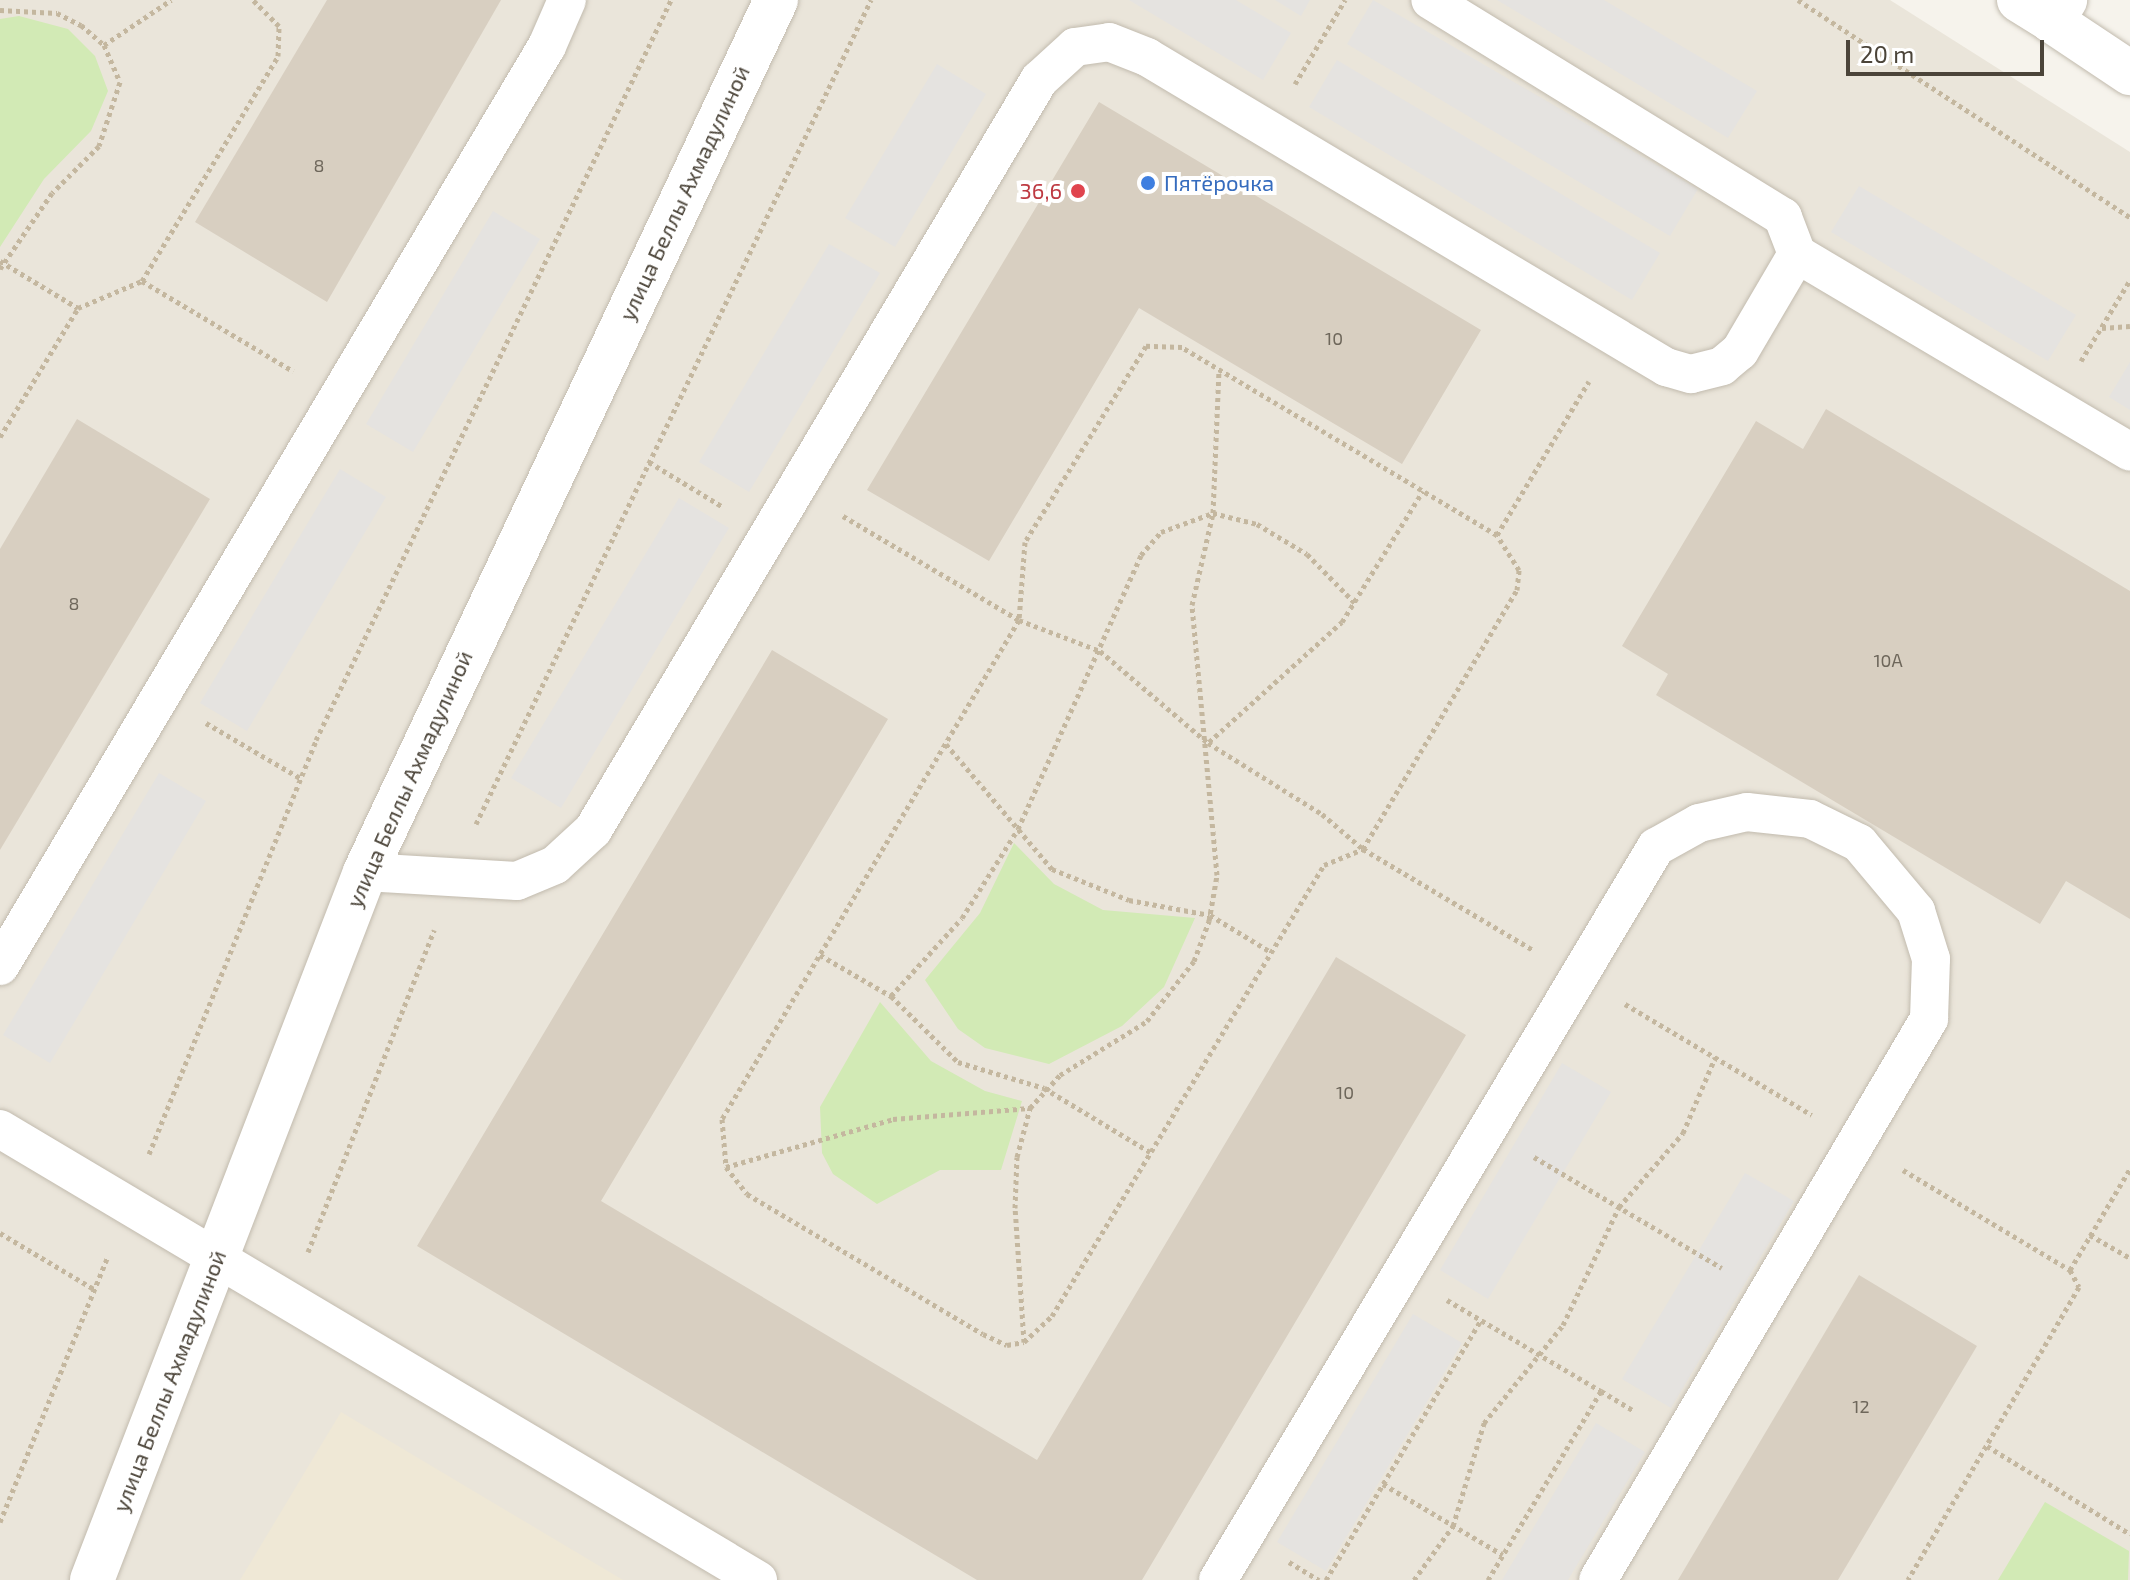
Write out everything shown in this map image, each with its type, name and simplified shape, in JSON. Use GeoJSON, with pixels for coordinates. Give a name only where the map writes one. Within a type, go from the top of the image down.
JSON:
{"type":"FeatureCollection","features":[{"type":"Feature","properties":{"kind":"street","name":"улица Беллы Ахмадулиной"},"geometry":{"type":"LineString","coordinates":[[92,1580],[365,872],[776,0]]}},
{"type":"Feature","properties":{"kind":"street"},"geometry":{"type":"LineString","coordinates":[[2045,7],[2130,73]]}},
{"type":"Feature","properties":{"kind":"lane"},"geometry":{"type":"LineString","coordinates":[[0,966],[547,46],[567,0]]}},
{"type":"Feature","properties":{"kind":"lane"},"geometry":{"type":"LineString","coordinates":[[1430,0],[1761,199],[1783,217],[1797,254],[2130,452]]}},
{"type":"Feature","properties":{"kind":"lane"},"geometry":{"type":"LineString","coordinates":[[365,872],[517,881],[555,865],[593,830],[1039,80],[1075,47],[1109,42],[1147,57],[1666,367],[1691,374],[1722,366],[1740,351],[1797,254]]}},
{"type":"Feature","properties":{"kind":"lane"},"geometry":{"type":"LineString","coordinates":[[1218,1580],[1656,847],[1699,823],[1747,812],[1810,819],[1859,843],[1916,911],[1931,959],[1929,1019],[1859,1143],[1598,1580]]}},
{"type":"Feature","properties":{"kind":"lane"},"geometry":{"type":"LineString","coordinates":[[0,1129],[758,1580]]}},
{"type":"Feature","properties":{"kind":"path"},"geometry":{"type":"LineString","coordinates":[[104,45],[171,0]]}},
{"type":"Feature","properties":{"kind":"path"},"geometry":{"type":"LineString","coordinates":[[0,437],[78,308],[142,281],[278,56],[279,26],[253,0]]}},
{"type":"Feature","properties":{"kind":"path"},"geometry":{"type":"LineString","coordinates":[[0,1522],[300,778],[671,0]]}},
{"type":"Feature","properties":{"kind":"path"},"geometry":{"type":"LineString","coordinates":[[289,1301],[453,878],[871,0]]}},
{"type":"Feature","properties":{"kind":"path"},"geometry":{"type":"LineString","coordinates":[[1268,130],[1345,0]]}},
{"type":"Feature","properties":{"kind":"path"},"geometry":{"type":"LineString","coordinates":[[1798,0],[2130,217]]}},
{"type":"Feature","properties":{"kind":"path"},"geometry":{"type":"LineString","coordinates":[[0,10],[57,13],[104,45],[120,82],[113,121],[46,200],[2,265],[78,308]]}},
{"type":"Feature","properties":{"kind":"path"},"geometry":{"type":"LineString","coordinates":[[2054,407],[2130,280]]}},
{"type":"Feature","properties":{"kind":"path"},"geometry":{"type":"LineString","coordinates":[[142,281],[288,368]]}},
{"type":"Feature","properties":{"kind":"path"},"geometry":{"type":"LineString","coordinates":[[2101,328],[2130,326]]}},
{"type":"Feature","properties":{"kind":"path"},"geometry":{"type":"LineString","coordinates":[[1162,342],[1219,370],[1423,491],[1497,535],[1516,557],[1517,590],[1363,849],[1324,865],[1269,951],[1052,1316],[1024,1342],[1007,1345],[983,1334],[747,1194],[726,1167],[722,1119],[1019,620],[1025,542],[1132,359],[1162,342]]}},
{"type":"Feature","properties":{"kind":"path"},"geometry":{"type":"LineString","coordinates":[[1024,1342],[1015,1208],[1017,1157],[1030,1108],[1044,1088],[1147,1021],[1194,961],[1210,915],[1217,875],[1208,743],[1192,605],[1213,513],[1219,370]]}},
{"type":"Feature","properties":{"kind":"path"},"geometry":{"type":"LineString","coordinates":[[1497,535],[1583,390]]}},
{"type":"Feature","properties":{"kind":"path"},"geometry":{"type":"LineString","coordinates":[[649,462],[769,534]]}},
{"type":"Feature","properties":{"kind":"path"},"geometry":{"type":"LineString","coordinates":[[1208,743],[1356,604],[1423,491]]}},
{"type":"Feature","properties":{"kind":"path"},"geometry":{"type":"LineString","coordinates":[[891,996],[962,918],[1018,829],[1141,555],[1161,532],[1213,513],[1284,539],[1356,604]]}},
{"type":"Feature","properties":{"kind":"path"},"geometry":{"type":"LineString","coordinates":[[850,520],[1019,620],[1100,651],[1208,743],[1322,814],[1363,849],[2070,1270],[2077,1296],[1908,1580]]}},
{"type":"Feature","properties":{"kind":"path"},"geometry":{"type":"LineString","coordinates":[[161,696],[300,778]]}},
{"type":"Feature","properties":{"kind":"path"},"geometry":{"type":"LineString","coordinates":[[946,744],[1052,869],[1089,886],[1210,915],[1269,951]]}},
{"type":"Feature","properties":{"kind":"path"},"geometry":{"type":"LineString","coordinates":[[820,955],[891,996],[958,1062],[1044,1088],[1150,1152]]}},
{"type":"Feature","properties":{"kind":"path"},"geometry":{"type":"LineString","coordinates":[[1414,1580],[1453,1526],[1484,1423],[1541,1355],[1619,1207],[1683,1133],[1715,1058]]}},
{"type":"Feature","properties":{"kind":"path"},"geometry":{"type":"LineString","coordinates":[[726,1167],[893,1119],[1030,1108]]}},
{"type":"Feature","properties":{"kind":"path"},"geometry":{"type":"LineString","coordinates":[[1487,1129],[1768,1295]]}},
{"type":"Feature","properties":{"kind":"path"},"geometry":{"type":"LineString","coordinates":[[2070,1270],[2130,1169]]}},
{"type":"Feature","properties":{"kind":"path"},"geometry":{"type":"LineString","coordinates":[[0,1233],[94,1289]]}},
{"type":"Feature","properties":{"kind":"path"},"geometry":{"type":"LineString","coordinates":[[2090,1235],[2130,1258]]}},
{"type":"Feature","properties":{"kind":"path"},"geometry":{"type":"LineString","coordinates":[[1401,1272],[1682,1439]]}},
{"type":"Feature","properties":{"kind":"path"},"geometry":{"type":"LineString","coordinates":[[1326,1580],[1481,1320]]}},
{"type":"Feature","properties":{"kind":"path"},"geometry":{"type":"LineString","coordinates":[[1488,1580],[1601,1391]]}},
{"type":"Feature","properties":{"kind":"path"},"geometry":{"type":"LineString","coordinates":[[1987,1446],[2130,1534]]}},
{"type":"Feature","properties":{"kind":"path"},"geometry":{"type":"LineString","coordinates":[[1383,1484],[1503,1555]]}},
{"type":"Feature","properties":{"kind":"shaded area"},"geometry":{"type":"Polygon","coordinates":[[[0,0],[1890,0],[2130,152],[2130,1580],[0,1580],[0,0]]]}},
{"type":"Feature","properties":{"kind":"shaded area"},"geometry":{"type":"Polygon","coordinates":[[[1129,0],[1236,0],[1291,33],[1263,80],[1129,0]]]}},
{"type":"Feature","properties":{"kind":"shaded area"},"geometry":{"type":"Polygon","coordinates":[[[1275,0],[1310,0],[1301,16],[1275,0]]]}},
{"type":"Feature","properties":{"kind":"shaded area"},"geometry":{"type":"Polygon","coordinates":[[[1373,0],[1698,189],[1670,236],[1347,44],[1373,0]]]}},
{"type":"Feature","properties":{"kind":"shaded area"},"geometry":{"type":"Polygon","coordinates":[[[1497,0],[1604,0],[1757,91],[1728,138],[1497,0]]]}},
{"type":"Feature","properties":{"kind":"shaded area"},"geometry":{"type":"Polygon","coordinates":[[[1337,60],[1660,253],[1632,300],[1309,107],[1337,60]]]}},
{"type":"Feature","properties":{"kind":"shaded area"},"geometry":{"type":"Polygon","coordinates":[[[937,64],[986,94],[895,247],[845,218],[937,64]]]}},
{"type":"Feature","properties":{"kind":"shaded area"},"geometry":{"type":"Polygon","coordinates":[[[1859,186],[2076,315],[2048,361],[1831,232],[1859,186]]]}},
{"type":"Feature","properties":{"kind":"shaded area"},"geometry":{"type":"Polygon","coordinates":[[[493,211],[540,239],[413,452],[366,424],[493,211]]]}},
{"type":"Feature","properties":{"kind":"shaded area"},"geometry":{"type":"Polygon","coordinates":[[[829,244],[880,273],[749,492],[699,462],[829,244]]]}},
{"type":"Feature","properties":{"kind":"shaded area"},"geometry":{"type":"Polygon","coordinates":[[[2130,362],[2130,410],[2109,397],[2130,362]]]}},
{"type":"Feature","properties":{"kind":"shaded area"},"geometry":{"type":"Polygon","coordinates":[[[340,469],[386,497],[247,731],[200,703],[340,469]]]}},
{"type":"Feature","properties":{"kind":"shaded area"},"geometry":{"type":"Polygon","coordinates":[[[679,498],[729,528],[561,808],[511,778],[679,498]]]}},
{"type":"Feature","properties":{"kind":"shaded area"},"geometry":{"type":"Polygon","coordinates":[[[159,773],[206,801],[50,1063],[3,1035],[159,773]]]}},
{"type":"Feature","properties":{"kind":"shaded area"},"geometry":{"type":"Polygon","coordinates":[[[1562,1063],[1611,1092],[1488,1299],[1440,1270],[1562,1063]]]}},
{"type":"Feature","properties":{"kind":"shaded area"},"geometry":{"type":"Polygon","coordinates":[[[1745,1173],[1794,1201],[1671,1408],[1622,1379],[1745,1173]]]}},
{"type":"Feature","properties":{"kind":"shaded area"},"geometry":{"type":"Polygon","coordinates":[[[1413,1314],[1462,1343],[1326,1571],[1277,1542],[1413,1314]]]}},
{"type":"Feature","properties":{"kind":"shaded area"},"geometry":{"type":"Polygon","coordinates":[[[341,1412],[623,1580],[240,1580],[341,1412]]]}},
{"type":"Feature","properties":{"kind":"shaded area"},"geometry":{"type":"Polygon","coordinates":[[[1596,1423],[1645,1452],[1568,1580],[1502,1580],[1596,1423]]]}},
{"type":"Feature","properties":{"kind":"green space"},"geometry":{"type":"Polygon","coordinates":[[[19,16],[68,29],[95,56],[108,91],[91,131],[44,179],[0,247],[0,19],[19,16]]]}},
{"type":"Feature","properties":{"kind":"green space"},"geometry":{"type":"Polygon","coordinates":[[[1014,843],[1054,884],[1103,910],[1195,918],[1164,987],[1122,1026],[1049,1064],[985,1048],[958,1029],[925,980],[980,913],[1014,843]]]}},
{"type":"Feature","properties":{"kind":"green space"},"geometry":{"type":"Polygon","coordinates":[[[880,1002],[931,1061],[985,1091],[1022,1101],[1001,1170],[940,1170],[877,1204],[833,1174],[822,1153],[820,1107],[880,1002]]]}},
{"type":"Feature","properties":{"kind":"green space"},"geometry":{"type":"Polygon","coordinates":[[[2045,1502],[2129,1551],[2128,1580],[1998,1580],[2045,1502]]]}},
{"type":"Feature","properties":{"kind":"building"},"geometry":{"type":"Polygon","coordinates":[[[327,0],[501,0],[327,302],[195,222],[327,0]]]}},
{"type":"Feature","properties":{"kind":"building"},"geometry":{"type":"Polygon","coordinates":[[[1099,102],[1481,330],[1402,464],[1139,308],[989,561],[867,490],[1099,102]]]}},
{"type":"Feature","properties":{"kind":"building"},"geometry":{"type":"Polygon","coordinates":[[[1826,409],[2130,591],[2130,919],[2066,881],[2040,924],[1656,695],[1668,674],[1622,646],[1756,421],[1803,449],[1826,409]]]}},
{"type":"Feature","properties":{"kind":"building"},"geometry":{"type":"Polygon","coordinates":[[[77,419],[210,499],[0,850],[0,549],[77,419]]]}},
{"type":"Feature","properties":{"kind":"building"},"geometry":{"type":"Polygon","coordinates":[[[772,650],[888,719],[601,1201],[1037,1460],[1336,957],[1466,1035],[1142,1580],[977,1580],[417,1246],[772,650]]]}},
{"type":"Feature","properties":{"kind":"building"},"geometry":{"type":"Polygon","coordinates":[[[1859,1275],[1977,1346],[1838,1580],[1678,1580],[1859,1275]]]}},
{"type":"Feature","properties":{"kind":"place","name":"Пятёрочка"},"geometry":{"type":"Point","coordinates":[1148,183]}},
{"type":"Feature","properties":{"kind":"place","name":"36,6"},"geometry":{"type":"Point","coordinates":[1078,191]}}]}
